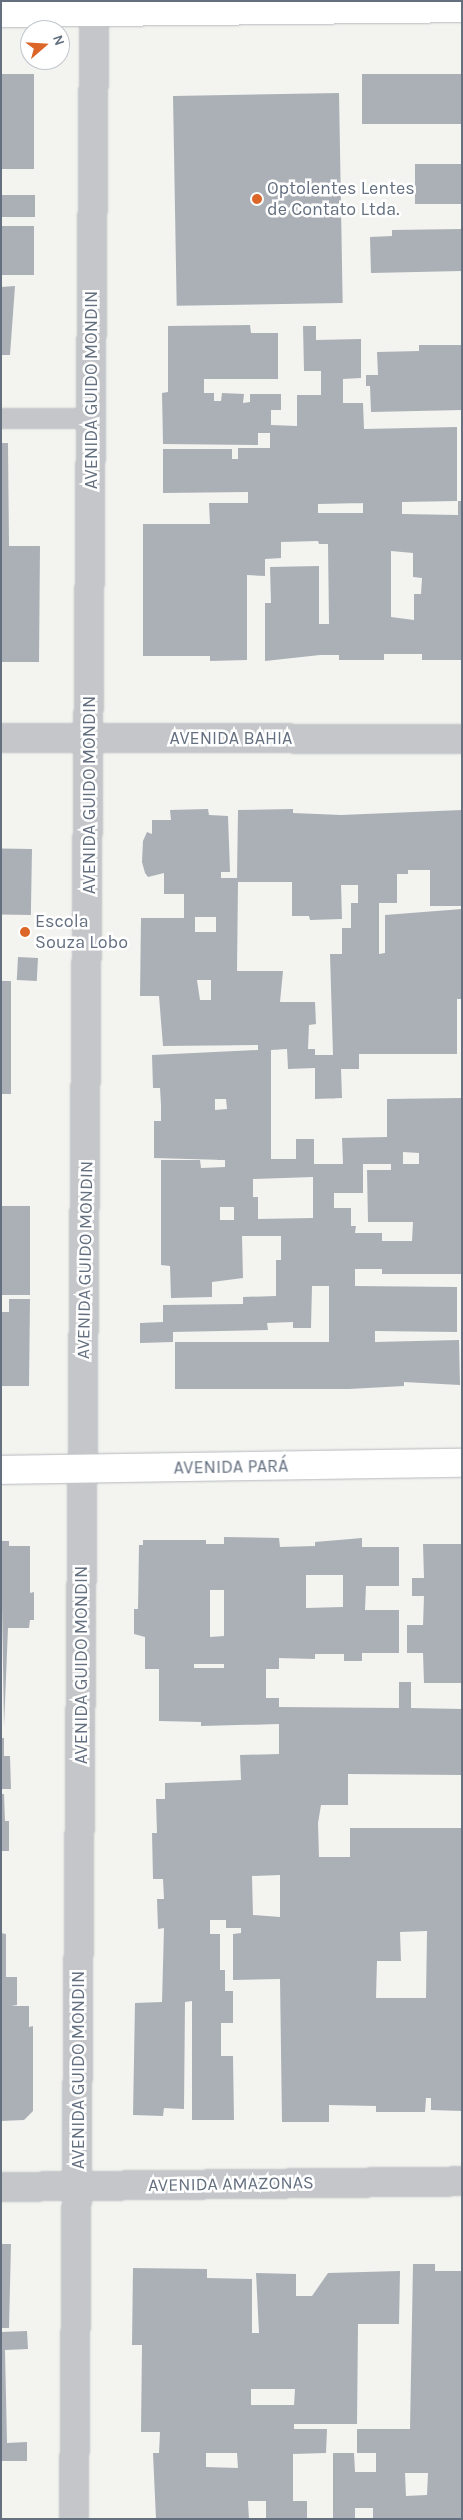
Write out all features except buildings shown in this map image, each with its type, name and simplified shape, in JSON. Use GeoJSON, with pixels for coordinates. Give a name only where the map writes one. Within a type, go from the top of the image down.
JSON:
{"type":"FeatureCollection","features":[{"type":"Feature","properties":{"kind":"street"},"geometry":{"type":"LineString","coordinates":[[1,12],[94,6],[462,8]]}},
{"type":"Feature","properties":{"kind":"street","name":"AVENIDA GUIDO MONDIN"},"geometry":{"type":"LineString","coordinates":[[74,2519],[94,6]]}},
{"type":"Feature","properties":{"kind":"street","name":"AVENIDA BAHIA"},"geometry":{"type":"LineString","coordinates":[[1,738],[462,739]]}},
{"type":"Feature","properties":{"kind":"street","name":"AVENIDA PARÁ"},"geometry":{"type":"LineString","coordinates":[[1,1470],[462,1463]]}},
{"type":"Feature","properties":{"kind":"street","name":"AVENIDA AMAZONAS"},"geometry":{"type":"LineString","coordinates":[[1,2187],[462,2182]]}},
{"type":"Feature","properties":{"kind":"lane"},"geometry":{"type":"LineString","coordinates":[[1,418],[91,418]]}},
{"type":"Feature","properties":{"kind":"place","name":"Optolentes Lentes de Contato Ltda."},"geometry":{"type":"Point","coordinates":[257,199]}},
{"type":"Feature","properties":{"kind":"place","name":"Escola Souza Lobo"},"geometry":{"type":"Point","coordinates":[25,932]}}]}
